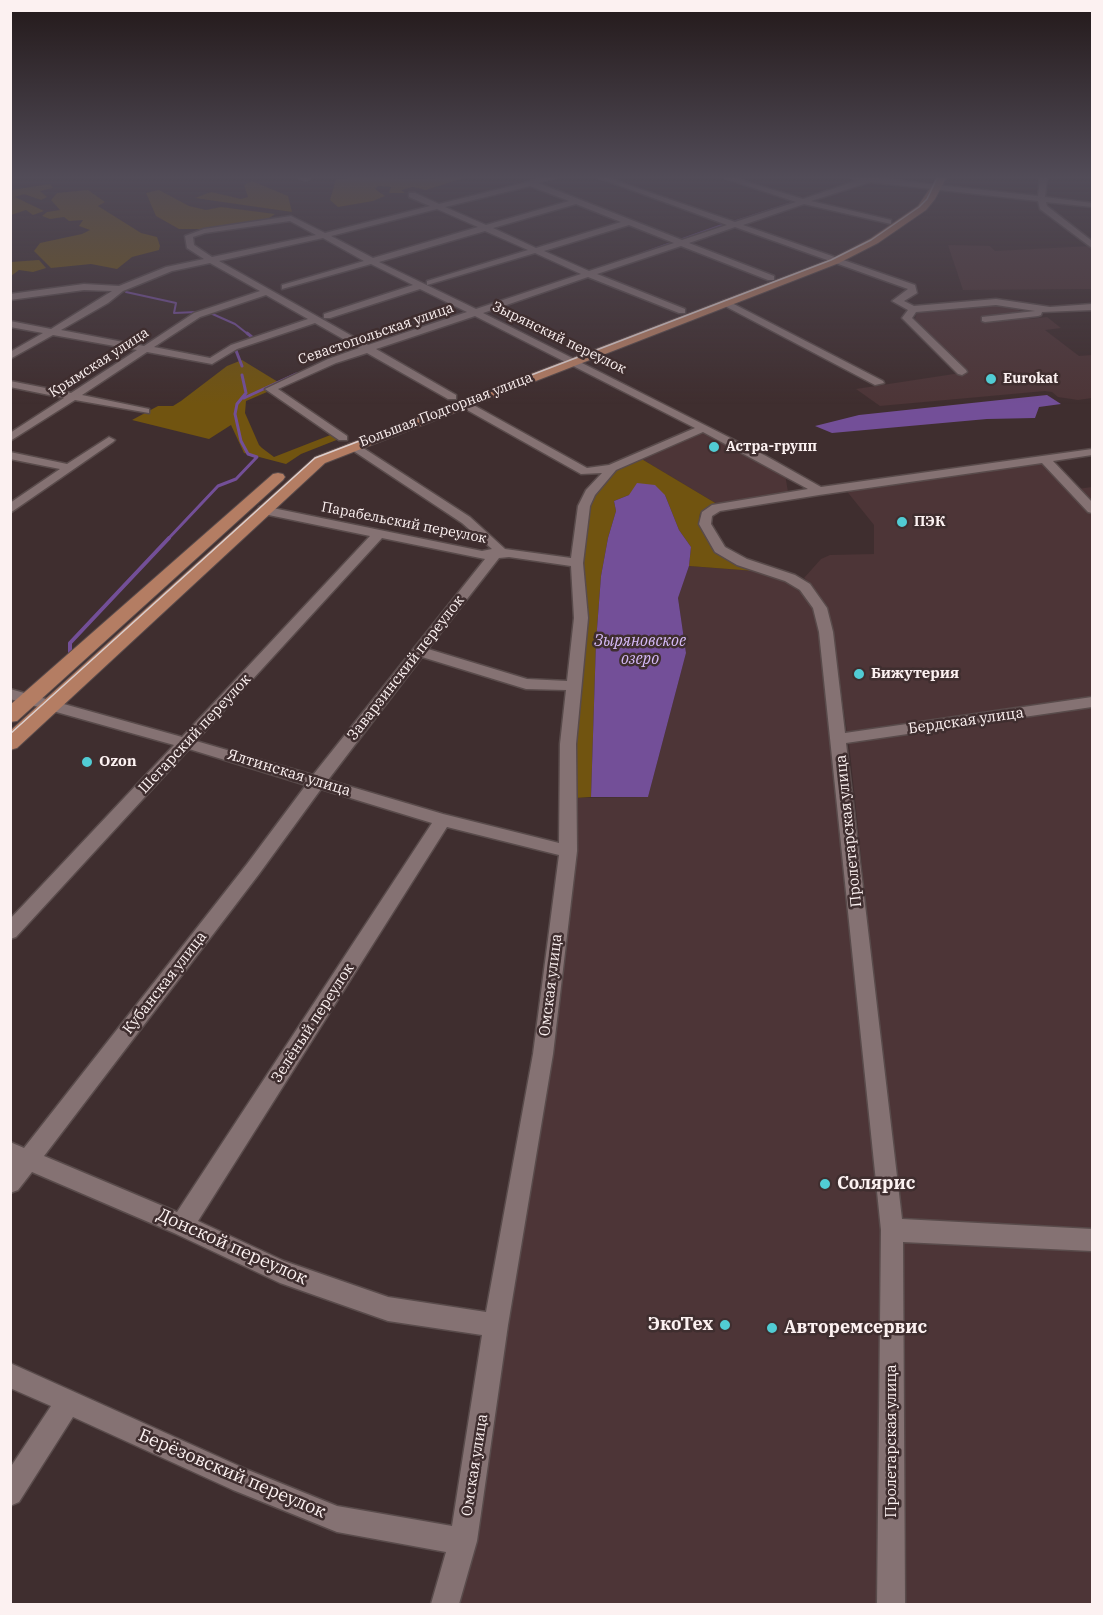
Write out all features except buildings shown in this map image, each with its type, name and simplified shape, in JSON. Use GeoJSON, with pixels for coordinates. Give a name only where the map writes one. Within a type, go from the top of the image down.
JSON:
{"type":"FeatureCollection","features":[{"type":"Feature","properties":{"kind":"main road","name":"Большая Подгорная улица"},"geometry":{"type":"LineString","coordinates":[[10,743],[307,470],[348,442],[452,397],[771,278],[830,259],[838,253]]}},
{"type":"Feature","properties":{"kind":"main road","name":"Большая Подгорная улица"},"geometry":{"type":"LineString","coordinates":[[10,716],[305,455],[464,404],[726,303],[844,253]]}},
{"type":"Feature","properties":{"kind":"street","name":"Зырянский переулок"},"geometry":{"type":"LineString","coordinates":[[200,253],[211,261]]}},
{"type":"Feature","properties":{"kind":"street"},"geometry":{"type":"LineString","coordinates":[[10,356],[105,301],[120,289],[144,278],[169,269],[245,253]]}},
{"type":"Feature","properties":{"kind":"street","name":"Зырянский переулок"},"geometry":{"type":"LineString","coordinates":[[356,253],[425,285],[474,313],[762,458],[819,491]]}},
{"type":"Feature","properties":{"kind":"street"},"geometry":{"type":"LineString","coordinates":[[285,287],[397,253]]}},
{"type":"Feature","properties":{"kind":"street"},"geometry":{"type":"LineString","coordinates":[[327,316],[526,253]]}},
{"type":"Feature","properties":{"kind":"street"},"geometry":{"type":"LineString","coordinates":[[544,253],[588,274],[682,311]]}},
{"type":"Feature","properties":{"kind":"street","name":"Севастопольская улица"},"geometry":{"type":"LineString","coordinates":[[348,442],[270,389],[333,361],[650,253]]}},
{"type":"Feature","properties":{"kind":"street"},"geometry":{"type":"LineString","coordinates":[[708,253],[771,278]]}},
{"type":"Feature","properties":{"kind":"street"},"geometry":{"type":"LineString","coordinates":[[814,253],[912,287],[914,291],[897,301],[913,309],[996,302],[1045,309],[1092,307]]}},
{"type":"Feature","properties":{"kind":"street"},"geometry":{"type":"LineString","coordinates":[[211,261],[452,397]]}},
{"type":"Feature","properties":{"kind":"street"},"geometry":{"type":"LineString","coordinates":[[10,297],[84,287],[120,289]]}},
{"type":"Feature","properties":{"kind":"street","name":"Крымская улица"},"geometry":{"type":"LineString","coordinates":[[10,438],[204,312],[267,292]]}},
{"type":"Feature","properties":{"kind":"street"},"geometry":{"type":"LineString","coordinates":[[726,303],[879,383]]}},
{"type":"Feature","properties":{"kind":"street"},"geometry":{"type":"LineString","coordinates":[[913,309],[907,318],[962,372]]}},
{"type":"Feature","properties":{"kind":"street"},"geometry":{"type":"LineString","coordinates":[[985,320],[1033,316],[1045,309]]}},
{"type":"Feature","properties":{"kind":"street"},"geometry":{"type":"LineString","coordinates":[[10,324],[215,361],[234,347],[314,320]]}},
{"type":"Feature","properties":{"kind":"street"},"geometry":{"type":"LineString","coordinates":[[10,384],[145,411]]}},
{"type":"Feature","properties":{"kind":"street"},"geometry":{"type":"LineString","coordinates":[[464,404],[585,472],[612,468]]}},
{"type":"Feature","properties":{"kind":"street","name":"Омская улица"},"geometry":{"type":"LineString","coordinates":[[445,1605],[463,1540],[496,1325],[543,1054],[568,851],[568,744],[581,618],[577,563],[584,506],[590,493],[612,468],[703,428]]}},
{"type":"Feature","properties":{"kind":"street"},"geometry":{"type":"LineString","coordinates":[[10,509],[67,467],[109,440]]}},
{"type":"Feature","properties":{"kind":"street"},"geometry":{"type":"LineString","coordinates":[[348,442],[466,520],[499,549],[495,554]]}},
{"type":"Feature","properties":{"kind":"street","name":"Пролетарская улица"},"geometry":{"type":"LineString","coordinates":[[891,1605],[892,1230],[826,632],[820,608],[805,586],[790,578],[742,562],[720,549],[705,524],[706,515],[716,508],[819,491],[1092,452]]}},
{"type":"Feature","properties":{"kind":"street"},"geometry":{"type":"LineString","coordinates":[[10,455],[67,467]]}},
{"type":"Feature","properties":{"kind":"street"},"geometry":{"type":"LineString","coordinates":[[1044,458],[1092,509]]}},
{"type":"Feature","properties":{"kind":"street"},"geometry":{"type":"LineString","coordinates":[[585,472],[590,493]]}},
{"type":"Feature","properties":{"kind":"street","name":"Парабельский переулок"},"geometry":{"type":"LineString","coordinates":[[263,510],[482,555],[509,553],[577,563]]}},
{"type":"Feature","properties":{"kind":"street","name":"Шегарский переулок"},"geometry":{"type":"LineString","coordinates":[[10,932],[378,535]]}},
{"type":"Feature","properties":{"kind":"street","name":"Заварзинский переулок"},"geometry":{"type":"LineString","coordinates":[[317,782],[421,652],[495,554]]}},
{"type":"Feature","properties":{"kind":"street"},"geometry":{"type":"LineString","coordinates":[[421,652],[526,684],[573,686]]}},
{"type":"Feature","properties":{"kind":"street","name":"Ялтинская улица"},"geometry":{"type":"LineString","coordinates":[[10,694],[186,743],[443,820],[568,851]]}},
{"type":"Feature","properties":{"kind":"street","name":"Бердская улица"},"geometry":{"type":"LineString","coordinates":[[839,739],[1092,702]]}},
{"type":"Feature","properties":{"kind":"street","name":"Кубанская улица"},"geometry":{"type":"LineString","coordinates":[[10,1183],[19,1155],[253,869],[317,782]]}},
{"type":"Feature","properties":{"kind":"street","name":"Зелёный переулок"},"geometry":{"type":"LineString","coordinates":[[182,1225],[443,820]]}},
{"type":"Feature","properties":{"kind":"street","name":"Донской переулок"},"geometry":{"type":"LineString","coordinates":[[19,1155],[182,1225],[280,1271],[388,1309],[496,1325]]}},
{"type":"Feature","properties":{"kind":"street"},"geometry":{"type":"LineString","coordinates":[[892,1230],[1092,1240]]}},
{"type":"Feature","properties":{"kind":"street","name":"Берёзовский переулок"},"geometry":{"type":"LineString","coordinates":[[10,1375],[242,1481],[337,1519],[463,1540]]}},
{"type":"Feature","properties":{"kind":"street"},"geometry":{"type":"LineString","coordinates":[[10,1493],[68,1402]]}},
{"type":"Feature","properties":{"kind":"shaded area"},"geometry":{"type":"Polygon","coordinates":[[[36,253],[146,253],[132,257],[117,269],[91,264],[51,268],[36,253]]]}},
{"type":"Feature","properties":{"kind":"shaded area"},"geometry":{"type":"Polygon","coordinates":[[[951,253],[1092,253],[1092,289],[963,290],[951,253]]]}},
{"type":"Feature","properties":{"kind":"shaded area"},"geometry":{"type":"Polygon","coordinates":[[[39,260],[46,268],[33,272],[19,270],[11,276],[11,262],[39,260]]]}},
{"type":"Feature","properties":{"kind":"shaded area"},"geometry":{"type":"Polygon","coordinates":[[[999,304],[1013,306],[1030,319],[1047,317],[1061,328],[1045,330],[1079,356],[1092,355],[1092,398],[1078,400],[1058,397],[1052,392],[1045,391],[880,406],[856,389],[967,372],[915,319],[917,312],[999,304]]]}},
{"type":"Feature","properties":{"kind":"shaded area"},"geometry":{"type":"Polygon","coordinates":[[[242,360],[278,382],[267,392],[246,401],[245,413],[262,448],[274,457],[333,434],[339,439],[301,454],[286,464],[244,453],[231,425],[209,439],[132,420],[158,406],[173,406],[227,366],[242,360]]]}},
{"type":"Feature","properties":{"kind":"shaded area"},"geometry":{"type":"Polygon","coordinates":[[[703,432],[785,474],[788,492],[717,504],[640,458],[703,432]]]}},
{"type":"Feature","properties":{"kind":"shaded area"},"geometry":{"type":"Polygon","coordinates":[[[640,458],[717,504],[700,513],[699,523],[738,565],[755,571],[689,566],[691,547],[679,530],[665,495],[629,495],[614,501],[616,511],[601,576],[596,642],[591,797],[575,798],[580,564],[587,505],[615,469],[640,458]]]}},
{"type":"Feature","properties":{"kind":"shaded area"},"geometry":{"type":"Polygon","coordinates":[[[1049,460],[1077,489],[1092,487],[1092,696],[847,732],[833,632],[827,608],[811,584],[804,578],[821,559],[830,555],[874,554],[874,525],[845,489],[1049,460]]]}},
{"type":"Feature","properties":{"kind":"shaded area"},"geometry":{"type":"Polygon","coordinates":[[[689,566],[755,571],[786,581],[809,599],[814,608],[819,631],[883,1232],[878,1604],[455,1604],[472,1543],[552,1054],[577,855],[575,798],[648,797],[686,653],[678,598],[689,566]]]}},
{"type":"Feature","properties":{"kind":"shaded area"},"geometry":{"type":"Polygon","coordinates":[[[1092,708],[1092,1604],[905,1604],[901,1233],[849,743],[1092,708]]]}},
{"type":"Feature","properties":{"kind":"water"},"geometry":{"type":"Polygon","coordinates":[[[1047,395],[1061,404],[1039,407],[1035,418],[987,419],[832,433],[815,426],[859,415],[1047,395]]]}},
{"type":"Feature","properties":{"kind":"water","name":"Зыряновское озеро"},"geometry":{"type":"Polygon","coordinates":[[[637,483],[655,485],[665,495],[679,530],[691,547],[689,566],[678,598],[686,653],[648,797],[591,797],[596,642],[601,576],[616,511],[614,501],[629,495],[637,483]]]}},
{"type":"Feature","properties":{"kind":"waterway"},"geometry":{"type":"LineString","coordinates":[[126,292],[176,303],[174,313],[197,312]]}},
{"type":"Feature","properties":{"kind":"waterway"},"geometry":{"type":"LineString","coordinates":[[208,312],[235,324],[249,335]]}},
{"type":"Feature","properties":{"kind":"waterway"},"geometry":{"type":"LineString","coordinates":[[247,333],[253,338],[249,340]]}},
{"type":"Feature","properties":{"kind":"waterway"},"geometry":{"type":"LineString","coordinates":[[235,348],[242,366]]}},
{"type":"Feature","properties":{"kind":"waterway"},"geometry":{"type":"LineString","coordinates":[[244,398],[296,374]]}},
{"type":"Feature","properties":{"kind":"waterway"},"geometry":{"type":"LineString","coordinates":[[168,539],[218,486],[236,479],[257,457],[248,454],[241,441],[235,414],[237,404],[246,393],[242,375]]}},
{"type":"Feature","properties":{"kind":"waterway"},"geometry":{"type":"LineString","coordinates":[[70,656],[70,643],[169,538]]}},
{"type":"Feature","properties":{"kind":"tram line"},"geometry":{"type":"LineString","coordinates":[[10,734],[315,458],[844,253]]}},
{"type":"Feature","properties":{"kind":"place","name":"Eurokat"},"geometry":{"type":"Point","coordinates":[991,379]}},
{"type":"Feature","properties":{"kind":"place","name":"Астра-групп"},"geometry":{"type":"Point","coordinates":[714,447]}},
{"type":"Feature","properties":{"kind":"place","name":"ПЭК"},"geometry":{"type":"Point","coordinates":[902,522]}},
{"type":"Feature","properties":{"kind":"place","name":"Бижутерия"},"geometry":{"type":"Point","coordinates":[859,674]}},
{"type":"Feature","properties":{"kind":"place","name":"Ozon"},"geometry":{"type":"Point","coordinates":[87,762]}},
{"type":"Feature","properties":{"kind":"place","name":"Солярис"},"geometry":{"type":"Point","coordinates":[825,1184]}},
{"type":"Feature","properties":{"kind":"place","name":"ЭкоТех"},"geometry":{"type":"Point","coordinates":[725,1325]}},
{"type":"Feature","properties":{"kind":"place","name":"Авторемсервис"},"geometry":{"type":"Point","coordinates":[772,1328]}}]}
